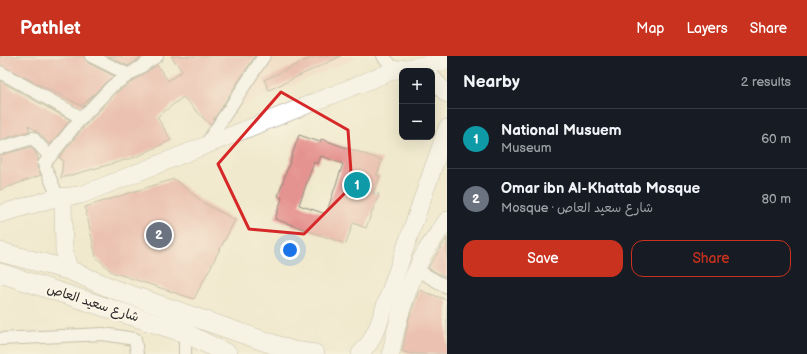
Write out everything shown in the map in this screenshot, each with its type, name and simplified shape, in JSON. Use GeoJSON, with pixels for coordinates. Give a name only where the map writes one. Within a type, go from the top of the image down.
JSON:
{"type":"FeatureCollection","features":[{"type":"Feature","properties":{"kind":"main road"},"geometry":{"type":"LineString","coordinates":[[409,68],[427,56]]}},
{"type":"Feature","properties":{"kind":"main road"},"geometry":{"type":"LineString","coordinates":[[415,68],[447,61]]}},
{"type":"Feature","properties":{"kind":"main road"},"geometry":{"type":"LineString","coordinates":[[0,214],[60,198],[81,195],[190,153],[206,144],[399,73]]}},
{"type":"Feature","properties":{"kind":"main road"},"geometry":{"type":"LineString","coordinates":[[435,81],[447,94]]}},
{"type":"Feature","properties":{"kind":"main road"},"geometry":{"type":"LineString","coordinates":[[360,354],[370,342],[378,326],[447,128]]}},
{"type":"Feature","properties":{"kind":"main road"},"geometry":{"type":"LineString","coordinates":[[60,198],[64,250],[69,270]]}},
{"type":"Feature","properties":{"kind":"main road"},"geometry":{"type":"LineString","coordinates":[[391,354],[416,270],[425,253],[447,220]]}},
{"type":"Feature","properties":{"kind":"main road"},"geometry":{"type":"LineString","coordinates":[[0,252],[69,270],[113,290],[293,351],[315,354]]}},
{"type":"Feature","properties":{"kind":"main road","name":"شارع سعيد العاص"},"geometry":{"type":"LineString","coordinates":[[0,273],[185,333],[228,354]]}},
{"type":"Feature","properties":{"kind":"street"},"geometry":{"type":"LineString","coordinates":[[91,56],[128,75]]}},
{"type":"Feature","properties":{"kind":"street"},"geometry":{"type":"LineString","coordinates":[[60,198],[44,164],[82,118],[112,86],[157,56]]}},
{"type":"Feature","properties":{"kind":"street"},"geometry":{"type":"LineString","coordinates":[[206,144],[264,56]]}},
{"type":"Feature","properties":{"kind":"street"},"geometry":{"type":"LineString","coordinates":[[383,56],[403,68]]}},
{"type":"Feature","properties":{"kind":"street"},"geometry":{"type":"LineString","coordinates":[[0,72],[82,118]]}},
{"type":"Feature","properties":{"kind":"street"},"geometry":{"type":"LineString","coordinates":[[0,148],[33,138],[50,157]]}},
{"type":"Feature","properties":{"kind":"street"},"geometry":{"type":"LineString","coordinates":[[416,270],[447,287]]}},
{"type":"Feature","properties":{"kind":"street"},"geometry":{"type":"LineString","coordinates":[[185,333],[185,354]]}},
{"type":"Feature","properties":{"kind":"street"},"geometry":{"type":"LineString","coordinates":[[0,339],[103,334],[135,339],[137,354]]}},
{"type":"Feature","properties":{"kind":"highlighted area"},"geometry":{"type":"Polygon","coordinates":[[[281,92],[348,130],[352,186],[304,234],[249,229],[218,164],[281,92]]]}},
{"type":"Feature","properties":{"kind":"shaded area"},"geometry":{"type":"Polygon","coordinates":[[[266,56],[361,56],[243,106],[238,98],[266,56]]]}},
{"type":"Feature","properties":{"kind":"building"},"geometry":{"type":"Polygon","coordinates":[[[0,56],[84,56],[88,63],[114,76],[82,106],[0,65],[0,56]]]}},
{"type":"Feature","properties":{"kind":"building"},"geometry":{"type":"Polygon","coordinates":[[[108,56],[143,56],[128,66],[108,56]]]}},
{"type":"Feature","properties":{"kind":"building"},"geometry":{"type":"Polygon","coordinates":[[[171,56],[255,56],[210,125],[183,97],[157,117],[171,140],[136,157],[61,178],[63,160],[59,158],[83,128],[117,92],[157,65],[168,81],[182,71],[171,56]]]}},
{"type":"Feature","properties":{"kind":"building"},"geometry":{"type":"Polygon","coordinates":[[[315,56],[341,56],[269,90],[264,80],[315,56]]]}},
{"type":"Feature","properties":{"kind":"building"},"geometry":{"type":"Polygon","coordinates":[[[0,81],[70,120],[50,145],[39,133],[28,125],[30,131],[0,140],[0,81]]]}},
{"type":"Feature","properties":{"kind":"building"},"geometry":{"type":"Polygon","coordinates":[[[299,135],[320,142],[321,139],[382,160],[377,175],[380,176],[373,194],[379,194],[366,228],[353,223],[346,244],[275,219],[282,198],[278,196],[299,135]],[[321,156],[318,164],[314,162],[299,205],[326,214],[343,164],[321,156]]]}},
{"type":"Feature","properties":{"kind":"building"},"geometry":{"type":"Polygon","coordinates":[[[31,147],[36,153],[38,159],[37,167],[41,175],[0,190],[0,155],[31,147]]]}},
{"type":"Feature","properties":{"kind":"building"},"geometry":{"type":"Polygon","coordinates":[[[174,179],[204,203],[235,220],[194,299],[112,272],[96,257],[85,207],[174,179]]]}},
{"type":"Feature","properties":{"kind":"building"},"geometry":{"type":"Polygon","coordinates":[[[447,238],[447,278],[428,268],[447,238]]]}},
{"type":"Feature","properties":{"kind":"building"},"geometry":{"type":"Polygon","coordinates":[[[419,290],[447,300],[447,354],[411,354],[402,351],[409,318],[419,290]]]}},
{"type":"Feature","properties":{"kind":"place","name":"National Musuem"},"geometry":{"type":"Point","coordinates":[357,185]}},
{"type":"Feature","properties":{"kind":"place","name":"Omar ibn Al-Khattab Mosque"},"geometry":{"type":"Point","coordinates":[159,235]}}]}
